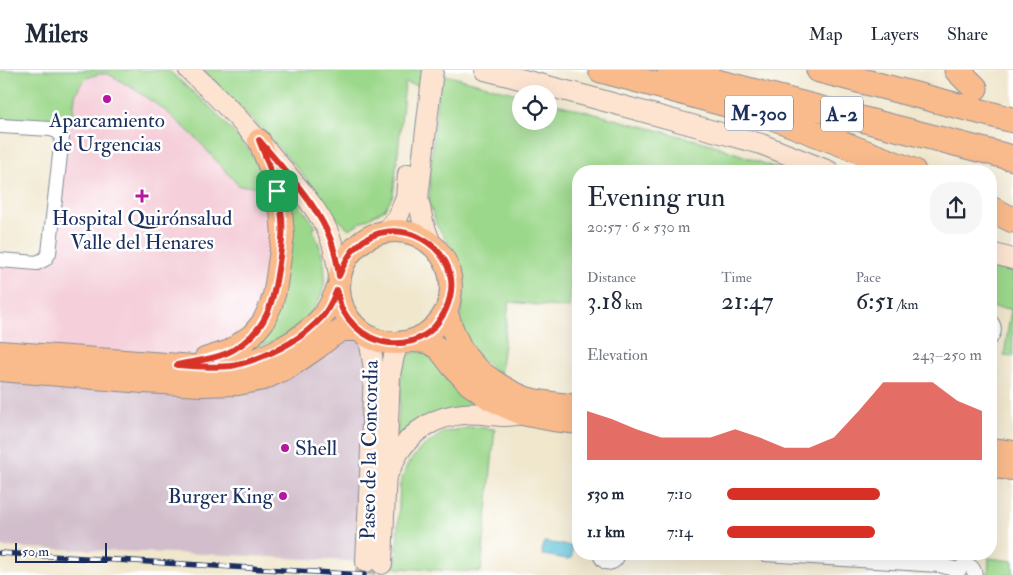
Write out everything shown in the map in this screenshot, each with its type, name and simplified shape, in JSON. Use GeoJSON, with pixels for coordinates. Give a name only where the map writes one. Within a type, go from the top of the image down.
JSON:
{"type":"FeatureCollection","features":[{"type":"Feature","properties":{"kind":"highway","name":"M-300"},"geometry":{"type":"LineString","coordinates":[[601,70],[770,116],[897,165]]}},
{"type":"Feature","properties":{"kind":"highway","name":"A-2"},"geometry":{"type":"LineString","coordinates":[[670,70],[1013,158]]}},
{"type":"Feature","properties":{"kind":"highway","name":"A-2"},"geometry":{"type":"LineString","coordinates":[[819,70],[1013,120]]}},
{"type":"Feature","properties":{"kind":"highway"},"geometry":{"type":"LineString","coordinates":[[957,70],[975,88]]}},
{"type":"Feature","properties":{"kind":"highway"},"geometry":{"type":"LineString","coordinates":[[997,212],[1013,220]]}},
{"type":"Feature","properties":{"kind":"main road"},"geometry":{"type":"LineString","coordinates":[[177,365],[203,360],[236,348],[252,335],[263,322],[271,306],[283,236],[281,210],[274,178],[259,140]]}},
{"type":"Feature","properties":{"kind":"main road"},"geometry":{"type":"LineString","coordinates":[[0,352],[207,367],[233,366],[262,357],[304,335],[330,305],[345,261],[356,247],[369,237],[386,231],[400,231],[413,234],[431,244],[442,256],[449,272],[452,289],[446,311],[426,336],[406,342]]}},
{"type":"Feature","properties":{"kind":"main road"},"geometry":{"type":"LineString","coordinates":[[338,283],[341,307],[349,319],[364,333]]}},
{"type":"Feature","properties":{"kind":"main road"},"geometry":{"type":"LineString","coordinates":[[446,311],[451,327],[467,357],[481,371],[513,392],[526,398],[572,405]]}},
{"type":"Feature","properties":{"kind":"main road"},"geometry":{"type":"LineString","coordinates":[[0,370],[202,386],[238,384],[263,379],[289,367],[342,330],[364,333],[384,342],[427,342],[438,348],[469,384],[490,399],[522,414],[572,422]]}},
{"type":"Feature","properties":{"kind":"main road"},"geometry":{"type":"LineString","coordinates":[[997,450],[1013,452]]}},
{"type":"Feature","properties":{"kind":"main road"},"geometry":{"type":"LineString","coordinates":[[997,468],[1013,469]]}},
{"type":"Feature","properties":{"kind":"street"},"geometry":{"type":"LineString","coordinates":[[189,70],[259,140],[310,202],[328,232],[335,253],[338,283]]}},
{"type":"Feature","properties":{"kind":"street"},"geometry":{"type":"LineString","coordinates":[[421,70],[422,106],[418,198],[423,222],[431,244]]}},
{"type":"Feature","properties":{"kind":"street"},"geometry":{"type":"LineString","coordinates":[[386,231],[398,217],[406,197],[422,106],[432,70]]}},
{"type":"Feature","properties":{"kind":"street"},"geometry":{"type":"LineString","coordinates":[[485,70],[761,144],[814,165]]}},
{"type":"Feature","properties":{"kind":"street"},"geometry":{"type":"LineString","coordinates":[[0,126],[51,129],[59,132],[62,137],[49,253],[45,259],[37,263],[0,260]]}},
{"type":"Feature","properties":{"kind":"street"},"geometry":{"type":"LineString","coordinates":[[997,255],[1013,259]]}},
{"type":"Feature","properties":{"kind":"street","name":"Paseo de la Concordia"},"geometry":{"type":"LineString","coordinates":[[364,333],[374,370],[370,475],[374,563],[386,477],[390,374],[394,356],[406,342]]}},
{"type":"Feature","properties":{"kind":"street"},"geometry":{"type":"LineString","coordinates":[[386,477],[398,452],[405,443],[414,434],[435,420],[464,414],[507,416],[522,414]]}},
{"type":"Feature","properties":{"kind":"street"},"geometry":{"type":"LineString","coordinates":[[602,560],[605,562],[615,560]]}},
{"type":"Feature","properties":{"kind":"street"},"geometry":{"type":"LineString","coordinates":[[860,560],[939,565],[957,572],[961,566],[966,565],[971,566],[975,575]]}},
{"type":"Feature","properties":{"kind":"shaded area"},"geometry":{"type":"Polygon","coordinates":[[[108,74],[166,111],[253,186],[277,191],[271,305],[203,360],[0,352],[0,260],[45,259],[59,132],[63,125],[72,125],[75,96],[80,85],[88,77],[108,74]]]}},
{"type":"Feature","properties":{"kind":"shaded area"},"geometry":{"type":"Polygon","coordinates":[[[332,336],[369,337],[366,562],[0,547],[0,370],[143,382],[332,336]]]}},
{"type":"Feature","properties":{"kind":"green space"},"geometry":{"type":"Polygon","coordinates":[[[0,70],[168,70],[212,109],[244,144],[260,166],[271,193],[264,195],[253,186],[239,186],[195,137],[166,111],[108,74],[88,77],[80,85],[75,96],[72,125],[0,119],[0,70]]]}},
{"type":"Feature","properties":{"kind":"green space"},"geometry":{"type":"Polygon","coordinates":[[[202,70],[427,70],[512,93],[512,130],[557,130],[557,104],[711,144],[768,165],[572,165],[572,280],[569,308],[509,302],[500,375],[478,356],[466,339],[460,319],[464,278],[457,256],[437,226],[429,203],[438,89],[405,83],[393,195],[385,209],[349,229],[331,213],[300,171],[257,124],[202,70]]]}},
{"type":"Feature","properties":{"kind":"green space"},"geometry":{"type":"Polygon","coordinates":[[[288,189],[316,227],[313,229],[325,269],[322,293],[310,313],[291,331],[276,340],[244,353],[251,347],[288,189]]]}},
{"type":"Feature","properties":{"kind":"green space"},"geometry":{"type":"Polygon","coordinates":[[[997,268],[1013,272],[1013,357],[1004,356],[1011,309],[997,308],[997,268]]]}},
{"type":"Feature","properties":{"kind":"green space"},"geometry":{"type":"Polygon","coordinates":[[[430,351],[487,408],[396,444],[401,367],[405,355],[430,351]]]}},
{"type":"Feature","properties":{"kind":"green space"},"geometry":{"type":"Polygon","coordinates":[[[472,427],[495,429],[481,572],[396,568],[400,485],[407,465],[421,448],[444,432],[472,427]]]}},
{"type":"Feature","properties":{"kind":"green space"},"geometry":{"type":"Polygon","coordinates":[[[989,560],[1013,561],[1013,575],[988,575],[989,560]]]}},
{"type":"Feature","properties":{"kind":"water"},"geometry":{"type":"Polygon","coordinates":[[[545,542],[572,546],[572,558],[567,559],[543,555],[543,544],[545,542]]]}},
{"type":"Feature","properties":{"kind":"tunnel"},"geometry":{"type":"LineString","coordinates":[[365,575],[366,562]]}},
{"type":"Feature","properties":{"kind":"railway"},"geometry":{"type":"LineString","coordinates":[[0,553],[364,575]]}},
{"type":"Feature","properties":{"kind":"place","name":"Aparcamiento de Urgencias"},"geometry":{"type":"Point","coordinates":[107,99]}},
{"type":"Feature","properties":{"kind":"place","name":"Hospital Quirónsalud Valle del Henares"},"geometry":{"type":"Point","coordinates":[142,196]}},
{"type":"Feature","properties":{"kind":"place","name":"Shell"},"geometry":{"type":"Point","coordinates":[285,448]}},
{"type":"Feature","properties":{"kind":"place","name":"Burger King"},"geometry":{"type":"Point","coordinates":[283,496]}},
{"type":"Feature","properties":{"kind":"route"},"geometry":{"type":"LineString","coordinates":[[259,140],[310,202],[328,232],[335,253],[339,276],[345,261],[356,247],[369,237],[386,231],[400,231],[413,234],[431,244],[442,256],[449,272],[452,289],[446,311],[434,328],[426,336],[413,341],[384,342],[369,337],[358,330],[349,319],[341,307],[337,290],[322,316],[304,335],[280,349],[233,366],[177,365],[203,360],[236,348],[252,335],[263,322],[271,306],[275,291],[283,236],[277,191],[259,140]]}}]}
